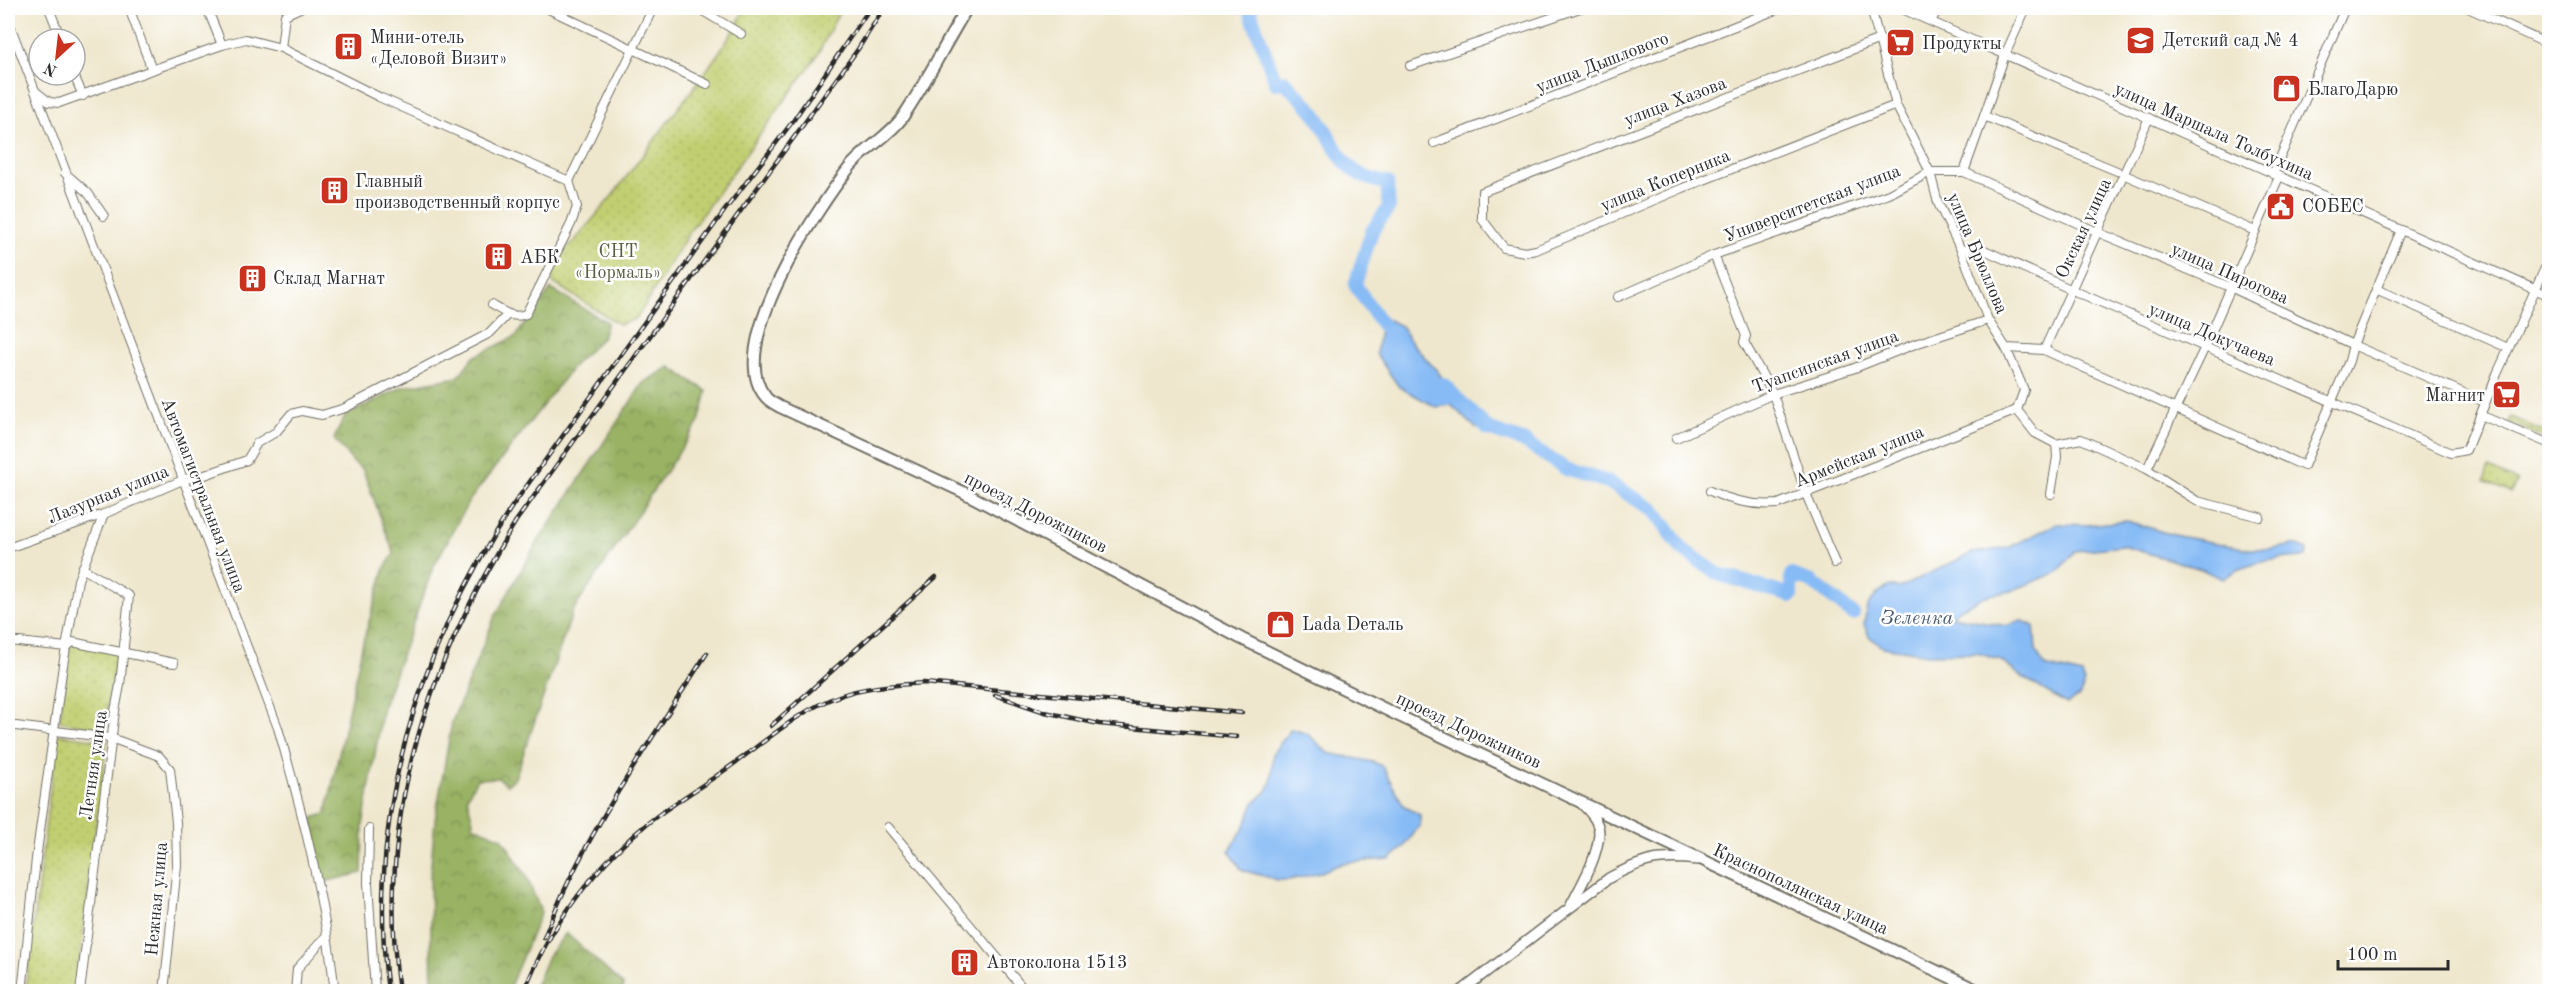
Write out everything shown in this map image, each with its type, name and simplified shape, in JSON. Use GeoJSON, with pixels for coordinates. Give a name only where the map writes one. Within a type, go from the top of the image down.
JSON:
{"type":"FeatureCollection","features":[{"type":"Feature","properties":{"kind":"main road","name":"проезд Дорожников"},"geometry":{"type":"LineString","coordinates":[[967,8],[901,119],[851,166],[783,267],[767,303],[756,351],[754,370],[765,397],[780,407],[963,492],[1242,639],[1700,860]]}},
{"type":"Feature","properties":{"kind":"main road","name":"Краснополянская улица"},"geometry":{"type":"LineString","coordinates":[[1700,860],[1981,992]]}},
{"type":"Feature","properties":{"kind":"street"},"geometry":{"type":"LineString","coordinates":[[49,8],[56,27]]}},
{"type":"Feature","properties":{"kind":"street"},"geometry":{"type":"LineString","coordinates":[[129,8],[152,70]]}},
{"type":"Feature","properties":{"kind":"street"},"geometry":{"type":"LineString","coordinates":[[207,8],[222,45]]}},
{"type":"Feature","properties":{"kind":"street"},"geometry":{"type":"LineString","coordinates":[[280,48],[284,11],[300,8]]}},
{"type":"Feature","properties":{"kind":"street"},"geometry":{"type":"LineString","coordinates":[[546,8],[707,84]]}},
{"type":"Feature","properties":{"kind":"street"},"geometry":{"type":"LineString","coordinates":[[492,305],[518,317],[526,314],[571,224],[577,207],[569,181],[652,8]]}},
{"type":"Feature","properties":{"kind":"street"},"geometry":{"type":"LineString","coordinates":[[698,8],[741,34]]}},
{"type":"Feature","properties":{"kind":"street"},"geometry":{"type":"LineString","coordinates":[[1410,66],[1580,8]]}},
{"type":"Feature","properties":{"kind":"street","name":"улица Дышлового"},"geometry":{"type":"LineString","coordinates":[[1434,143],[1781,8]]}},
{"type":"Feature","properties":{"kind":"street","name":"улица Брюллова"},"geometry":{"type":"LineString","coordinates":[[1871,8],[1896,105],[1930,172],[1938,202],[1961,250],[1988,320],[2006,348],[2024,390],[2017,410]]}},
{"type":"Feature","properties":{"kind":"street","name":"улица Маршала Толбухина"},"geometry":{"type":"LineString","coordinates":[[1900,8],[2550,296]]}},
{"type":"Feature","properties":{"kind":"street"},"geometry":{"type":"LineString","coordinates":[[1931,21],[1939,8]]}},
{"type":"Feature","properties":{"kind":"street"},"geometry":{"type":"LineString","coordinates":[[1964,172],[2005,55],[2026,8]]}},
{"type":"Feature","properties":{"kind":"street"},"geometry":{"type":"LineString","coordinates":[[2147,469],[2205,347],[2255,231],[2345,8]]}},
{"type":"Feature","properties":{"kind":"street"},"geometry":{"type":"LineString","coordinates":[[2468,8],[2550,45]]}},
{"type":"Feature","properties":{"kind":"street","name":"Автомагистральная улица"},"geometry":{"type":"LineString","coordinates":[[8,20],[157,414],[185,479],[278,729],[297,795],[314,869],[335,992]]}},
{"type":"Feature","properties":{"kind":"street"},"geometry":{"type":"LineString","coordinates":[[33,89],[49,102],[59,103],[222,45],[246,39],[280,48],[379,97],[569,181]]}},
{"type":"Feature","properties":{"kind":"street","name":"улица Хазова"},"geometry":{"type":"LineString","coordinates":[[1482,192],[1880,39]]}},
{"type":"Feature","properties":{"kind":"street"},"geometry":{"type":"LineString","coordinates":[[79,87],[82,96]]}},
{"type":"Feature","properties":{"kind":"street","name":"улица Коперника"},"geometry":{"type":"LineString","coordinates":[[1482,192],[1482,219],[1504,248],[1525,252],[1536,250],[1683,188],[1896,105]]}},
{"type":"Feature","properties":{"kind":"street"},"geometry":{"type":"LineString","coordinates":[[1984,116],[2117,171]]}},
{"type":"Feature","properties":{"kind":"street","name":"Окская улица"},"geometry":{"type":"LineString","coordinates":[[2044,350],[2149,118]]}},
{"type":"Feature","properties":{"kind":"street"},"geometry":{"type":"LineString","coordinates":[[64,172],[88,193],[104,216]]}},
{"type":"Feature","properties":{"kind":"street","name":"Университетская улица"},"geometry":{"type":"LineString","coordinates":[[1618,297],[1714,255],[1888,194],[1930,172],[1964,172]]}},
{"type":"Feature","properties":{"kind":"street","name":"улица Пирогова"},"geometry":{"type":"LineString","coordinates":[[1964,172],[2097,232],[2230,287],[2353,345],[2485,402]]}},
{"type":"Feature","properties":{"kind":"street"},"geometry":{"type":"LineString","coordinates":[[2125,175],[2255,231]]}},
{"type":"Feature","properties":{"kind":"street"},"geometry":{"type":"LineString","coordinates":[[2006,348],[2044,350],[2304,465],[2349,361],[2353,345],[2401,230]]}},
{"type":"Feature","properties":{"kind":"street","name":"улица Докучаева"},"geometry":{"type":"LineString","coordinates":[[1961,250],[1980,248],[2451,453],[2466,450],[2480,415]]}},
{"type":"Feature","properties":{"kind":"street"},"geometry":{"type":"LineString","coordinates":[[1714,255],[1746,336],[1744,342],[1773,394],[1806,494],[1835,563]]}},
{"type":"Feature","properties":{"kind":"street"},"geometry":{"type":"LineString","coordinates":[[2550,257],[2480,415],[2550,444]]}},
{"type":"Feature","properties":{"kind":"street"},"geometry":{"type":"LineString","coordinates":[[2376,289],[2508,348]]}},
{"type":"Feature","properties":{"kind":"street","name":"Лазурная улица"},"geometry":{"type":"LineString","coordinates":[[8,548],[104,514],[185,479],[202,476],[247,460],[257,443],[276,432],[291,414],[302,411],[322,415],[345,408],[490,333],[508,314]]}},
{"type":"Feature","properties":{"kind":"street","name":"Туапсинская улица"},"geometry":{"type":"LineString","coordinates":[[1676,438],[1773,394],[1852,369],[1915,344],[1988,320]]}},
{"type":"Feature","properties":{"kind":"street"},"geometry":{"type":"LineString","coordinates":[[2017,410],[2035,433],[2056,444],[2081,439],[2147,469],[2197,501],[2260,517]]}},
{"type":"Feature","properties":{"kind":"street","name":"Армейская улица"},"geometry":{"type":"LineString","coordinates":[[1710,491],[1730,500],[1764,505],[1778,504],[2017,410]]}},
{"type":"Feature","properties":{"kind":"street"},"geometry":{"type":"LineString","coordinates":[[2051,494],[2057,457],[2056,444]]}},
{"type":"Feature","properties":{"kind":"street"},"geometry":{"type":"LineString","coordinates":[[22,992],[36,859],[67,647],[82,568],[104,514]]}},
{"type":"Feature","properties":{"kind":"street","name":"Летняя улица"},"geometry":{"type":"LineString","coordinates":[[80,992],[111,738],[124,653],[129,596],[82,568]]}},
{"type":"Feature","properties":{"kind":"street"},"geometry":{"type":"LineString","coordinates":[[8,641],[67,647]]}},
{"type":"Feature","properties":{"kind":"street"},"geometry":{"type":"LineString","coordinates":[[67,647],[72,642],[174,663]]}},
{"type":"Feature","properties":{"kind":"street","name":"Нежная улица"},"geometry":{"type":"LineString","coordinates":[[8,725],[111,738],[159,756],[170,769],[176,822],[177,866],[164,992]]}},
{"type":"Feature","properties":{"kind":"street"},"geometry":{"type":"LineString","coordinates":[[1570,907],[1594,855],[1599,831],[1593,816],[1578,800]]}},
{"type":"Feature","properties":{"kind":"street"},"geometry":{"type":"LineString","coordinates":[[888,827],[1026,992]]}},
{"type":"Feature","properties":{"kind":"street"},"geometry":{"type":"LineString","coordinates":[[369,829],[368,883],[375,992]]}},
{"type":"Feature","properties":{"kind":"street","name":"Краснополянская улица"},"geometry":{"type":"LineString","coordinates":[[1460,992],[1609,878],[1636,864],[1666,856],[1700,860]]}},
{"type":"Feature","properties":{"kind":"street"},"geometry":{"type":"LineString","coordinates":[[295,992],[297,969],[326,936]]}},
{"type":"Feature","properties":{"kind":"green space","name":"СНТ «Нормаль»"},"geometry":{"type":"Polygon","coordinates":[[[744,8],[841,8],[817,56],[690,231],[637,318],[620,325],[552,282],[551,268],[556,256],[574,242],[612,196],[704,74],[737,26],[744,8]]]}},
{"type":"Feature","properties":{"kind":"green space"},"geometry":{"type":"Polygon","coordinates":[[[551,289],[607,322],[602,338],[575,364],[469,501],[433,568],[383,706],[363,826],[362,873],[323,882],[312,818],[326,814],[363,642],[385,567],[394,554],[363,470],[353,462],[334,439],[345,416],[402,387],[458,377],[473,357],[515,337],[551,289]]]}},
{"type":"Feature","properties":{"kind":"green space"},"geometry":{"type":"Polygon","coordinates":[[[670,367],[707,391],[699,422],[573,611],[515,778],[507,785],[498,778],[477,779],[467,797],[474,826],[502,838],[526,875],[541,912],[508,991],[432,991],[430,876],[435,820],[452,722],[495,616],[534,548],[643,383],[670,367]]]}},
{"type":"Feature","properties":{"kind":"green space"},"geometry":{"type":"Polygon","coordinates":[[[2511,417],[2545,432],[2543,437],[2509,422],[2511,417]]]}},
{"type":"Feature","properties":{"kind":"green space"},"geometry":{"type":"Polygon","coordinates":[[[2489,468],[2517,481],[2511,493],[2484,481],[2489,468]]]}},
{"type":"Feature","properties":{"kind":"green space"},"geometry":{"type":"Polygon","coordinates":[[[70,639],[117,651],[104,730],[59,721],[70,639]]]}},
{"type":"Feature","properties":{"kind":"green space"},"geometry":{"type":"Polygon","coordinates":[[[57,734],[107,741],[76,991],[25,992],[57,734]]]}},
{"type":"Feature","properties":{"kind":"green space"},"geometry":{"type":"Polygon","coordinates":[[[566,933],[623,985],[623,991],[533,991],[548,956],[566,933]]]}},
{"type":"Feature","properties":{"kind":"water"},"geometry":{"type":"Polygon","coordinates":[[[1389,320],[1401,326],[1411,342],[1438,372],[1458,400],[1488,429],[1476,428],[1451,405],[1436,407],[1399,387],[1376,354],[1381,323],[1389,320]]]}},
{"type":"Feature","properties":{"kind":"water","name":"Зеленка"},"geometry":{"type":"Polygon","coordinates":[[[2127,521],[2173,535],[2249,549],[2273,549],[2294,545],[2307,550],[2306,557],[2284,558],[2252,565],[2223,579],[2198,568],[2123,546],[2075,551],[2058,572],[2011,591],[1985,596],[1958,610],[1952,616],[2007,626],[2021,620],[2034,626],[2036,650],[2044,666],[2082,675],[2085,683],[2079,696],[2067,704],[2019,675],[2000,660],[1977,653],[1928,654],[1882,647],[1869,636],[1864,625],[1867,606],[1879,592],[1890,586],[1899,588],[1972,553],[2008,548],[2056,524],[2086,525],[2127,521]]]}},
{"type":"Feature","properties":{"kind":"water"},"geometry":{"type":"Polygon","coordinates":[[[1291,729],[1308,734],[1328,753],[1382,766],[1404,806],[1420,815],[1420,825],[1404,847],[1390,859],[1343,863],[1316,874],[1288,880],[1278,880],[1242,870],[1229,851],[1244,828],[1254,803],[1267,791],[1271,782],[1273,753],[1291,729]]]}},
{"type":"Feature","properties":{"kind":"waterway"},"geometry":{"type":"LineString","coordinates":[[1249,8],[1276,83],[1284,81],[1309,106],[1350,167],[1359,174],[1387,183],[1389,207],[1372,231],[1355,285],[1381,323],[1393,335]]}},
{"type":"Feature","properties":{"kind":"waterway"},"geometry":{"type":"LineString","coordinates":[[1443,384],[1488,429],[1523,441],[1566,469],[1608,482],[1654,510],[1682,549],[1718,574],[1791,596],[1791,575],[1812,582],[1853,614]]}},
{"type":"Feature","properties":{"kind":"railway"},"geometry":{"type":"LineString","coordinates":[[388,992],[383,927],[385,862],[393,799],[406,737],[425,677],[450,618],[479,561],[513,505],[725,210],[793,121],[870,8]]}},
{"type":"Feature","properties":{"kind":"railway"},"geometry":{"type":"LineString","coordinates":[[399,992],[394,928],[395,866],[402,805],[415,746],[433,689],[484,576],[516,521],[858,49],[884,8]]}},
{"type":"Feature","properties":{"kind":"railway"},"geometry":{"type":"LineString","coordinates":[[771,726],[936,577]]}},
{"type":"Feature","properties":{"kind":"railway"},"geometry":{"type":"LineString","coordinates":[[544,938],[560,900],[597,827],[707,653]]}},
{"type":"Feature","properties":{"kind":"railway"},"geometry":{"type":"LineString","coordinates":[[524,992],[547,942],[562,918],[578,895],[616,852],[657,816],[791,722],[826,701],[870,688],[924,683],[1242,713]]}},
{"type":"Feature","properties":{"kind":"railway"},"geometry":{"type":"LineString","coordinates":[[995,695],[1045,712],[1099,724],[1237,737]]}},
{"type":"Feature","properties":{"kind":"place","name":"Детский сад № 4"},"geometry":{"type":"Point","coordinates":[2141,40]}},
{"type":"Feature","properties":{"kind":"place","name":"Продукты"},"geometry":{"type":"Point","coordinates":[1901,43]}},
{"type":"Feature","properties":{"kind":"place","name":"Мини-отель «Деловой Визит»"},"geometry":{"type":"Point","coordinates":[349,47]}},
{"type":"Feature","properties":{"kind":"place","name":"БлагоДарю"},"geometry":{"type":"Point","coordinates":[2287,89]}},
{"type":"Feature","properties":{"kind":"place","name":"Главный производственный корпус"},"geometry":{"type":"Point","coordinates":[334,191]}},
{"type":"Feature","properties":{"kind":"place","name":"СОБЕС"},"geometry":{"type":"Point","coordinates":[2281,206]}},
{"type":"Feature","properties":{"kind":"place","name":"АБК"},"geometry":{"type":"Point","coordinates":[499,257]}},
{"type":"Feature","properties":{"kind":"place","name":"Склад Магнат"},"geometry":{"type":"Point","coordinates":[252,278]}},
{"type":"Feature","properties":{"kind":"place","name":"Магнит"},"geometry":{"type":"Point","coordinates":[2506,395]}},
{"type":"Feature","properties":{"kind":"place","name":"Lada Dеталь"},"geometry":{"type":"Point","coordinates":[1281,624]}},
{"type":"Feature","properties":{"kind":"place","name":"Автоколона 1513"},"geometry":{"type":"Point","coordinates":[965,962]}}]}
